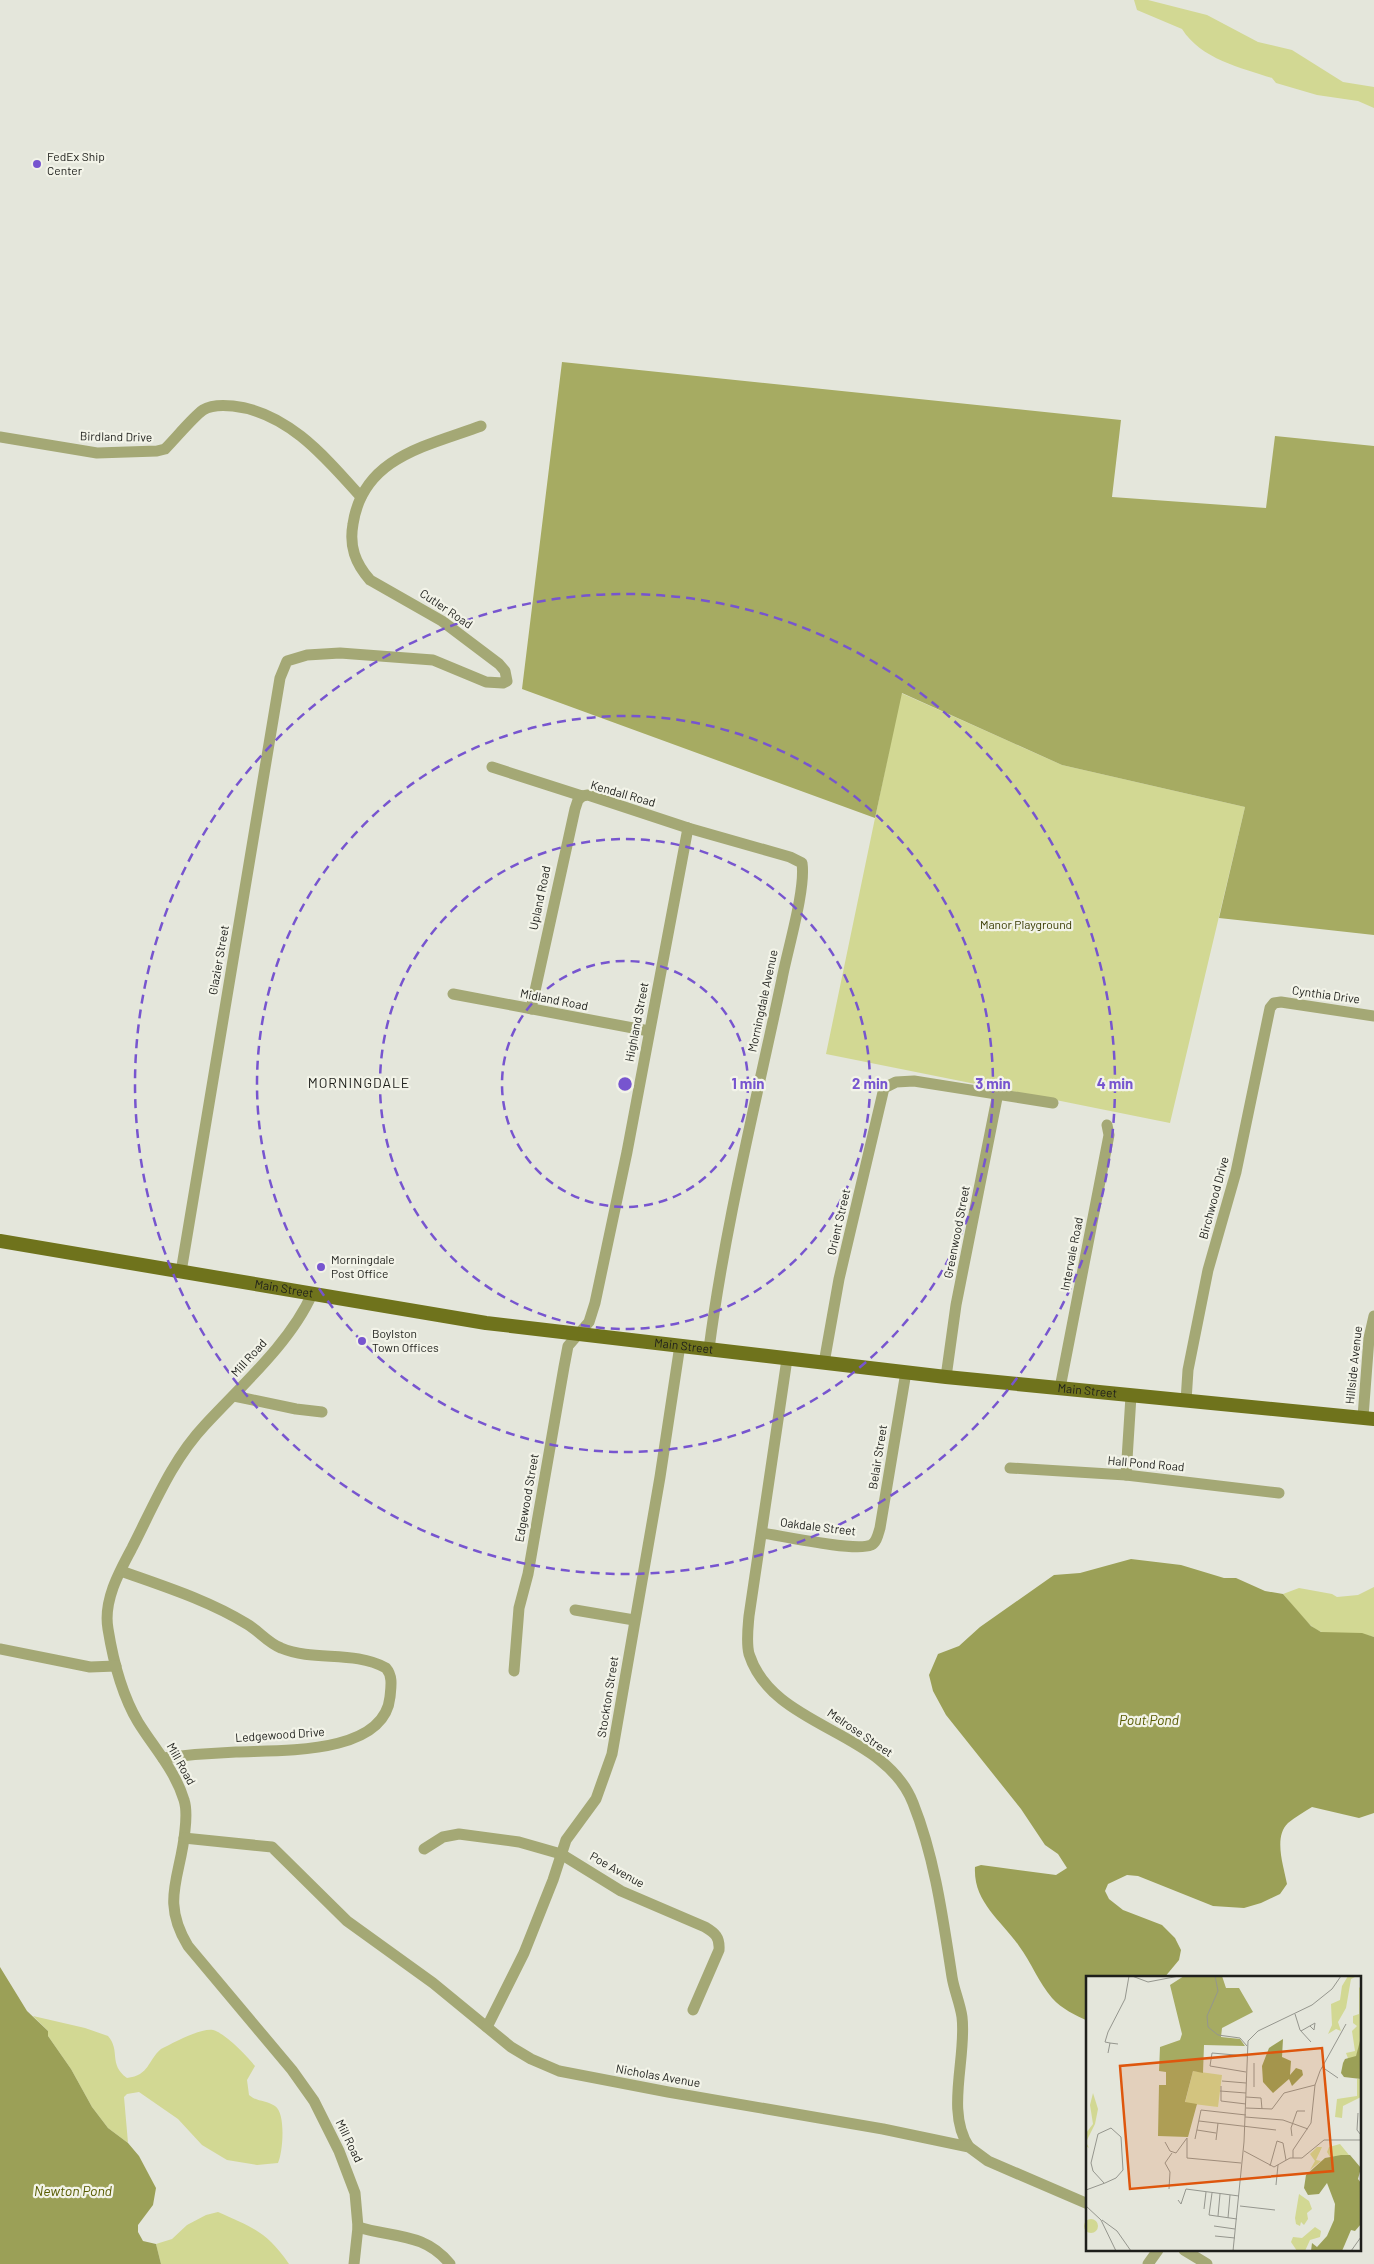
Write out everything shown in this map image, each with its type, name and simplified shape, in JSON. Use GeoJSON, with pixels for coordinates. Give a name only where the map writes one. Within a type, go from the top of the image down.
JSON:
{"type":"FeatureCollection","features":[{"type":"Feature","properties":{"kind":"main road","name":"Main Street"},"geometry":{"type":"LineString","coordinates":[[0,1241],[486,1323],[946,1377],[1368,1418]]}},
{"type":"Feature","properties":{"kind":"street","name":"Birdland Drive"},"geometry":{"type":"LineString","coordinates":[[0,437],[97,453],[157,452],[165,449],[204,410],[225,405],[248,408],[276,419],[299,434],[320,453],[361,497]]}},
{"type":"Feature","properties":{"kind":"street","name":"Cutler Road"},"geometry":{"type":"LineString","coordinates":[[294,659],[340,653],[413,658],[442,663],[486,682],[503,683],[507,680],[506,671],[442,621],[380,586],[363,572],[353,554],[350,541],[354,513],[361,497],[371,480],[387,465],[482,426]]}},
{"type":"Feature","properties":{"kind":"street","name":"Glazier Street"},"geometry":{"type":"LineString","coordinates":[[181,1272],[280,678],[287,661],[294,659]]}},
{"type":"Feature","properties":{"kind":"street","name":"Kendall Road"},"geometry":{"type":"LineString","coordinates":[[492,768],[582,796],[588,795],[688,828],[746,844]]}},
{"type":"Feature","properties":{"kind":"street","name":"Upland Road"},"geometry":{"type":"LineString","coordinates":[[531,1009],[574,809],[582,796]]}},
{"type":"Feature","properties":{"kind":"street","name":"Highland Street"},"geometry":{"type":"LineString","coordinates":[[578,1334],[589,1322],[595,1304],[688,828]]}},
{"type":"Feature","properties":{"kind":"street","name":"Morningdale Avenue"},"geometry":{"type":"LineString","coordinates":[[708,1349],[716,1295],[746,1143],[798,903],[802,868],[798,860],[746,844]]}},
{"type":"Feature","properties":{"kind":"street","name":"Midland Road"},"geometry":{"type":"LineString","coordinates":[[453,994],[648,1031]]}},
{"type":"Feature","properties":{"kind":"street","name":"Cynthia Drive"},"geometry":{"type":"LineString","coordinates":[[1274,1003],[1286,1003],[1374,1016]]}},
{"type":"Feature","properties":{"kind":"street","name":"Birchwood Drive"},"geometry":{"type":"LineString","coordinates":[[1186,1401],[1188,1370],[1208,1270],[1236,1172],[1267,1014],[1274,1003]]}},
{"type":"Feature","properties":{"kind":"street","name":"Orient Street"},"geometry":{"type":"LineString","coordinates":[[824,1363],[839,1279],[884,1088],[896,1082],[914,1081],[998,1093]]}},
{"type":"Feature","properties":{"kind":"street"},"geometry":{"type":"LineString","coordinates":[[998,1093],[1053,1103]]}},
{"type":"Feature","properties":{"kind":"street","name":"Greenwood Street"},"geometry":{"type":"LineString","coordinates":[[946,1377],[956,1305],[998,1093]]}},
{"type":"Feature","properties":{"kind":"street","name":"Intervale Road"},"geometry":{"type":"LineString","coordinates":[[1060,1388],[1109,1135],[1107,1125]]}},
{"type":"Feature","properties":{"kind":"street","name":"Mill Road"},"geometry":{"type":"LineString","coordinates":[[312,1294],[298,1322],[234,1396],[206,1424],[175,1465],[120,1571],[106,1611],[107,1627],[116,1666],[127,1700],[138,1723],[163,1758],[180,1788],[185,1802],[184,1838],[173,1897],[178,1929],[188,1946],[292,2070],[314,2101],[350,2175],[355,2193],[358,2227],[354,2264]]}},
{"type":"Feature","properties":{"kind":"street","name":"Hillside Avenue"},"geometry":{"type":"LineString","coordinates":[[1368,1418],[1369,1338],[1374,1316]]}},
{"type":"Feature","properties":{"kind":"street","name":"Edgewood Street"},"geometry":{"type":"LineString","coordinates":[[514,1671],[519,1608],[528,1574],[564,1367],[568,1346],[578,1334]]}},
{"type":"Feature","properties":{"kind":"street","name":"Stockton Street"},"geometry":{"type":"LineString","coordinates":[[487,2027],[524,1953],[570,1831],[596,1799],[612,1754],[663,1461],[680,1345]]}},
{"type":"Feature","properties":{"kind":"street","name":"Melrose Street"},"geometry":{"type":"LineString","coordinates":[[787,1359],[748,1630],[750,1654],[755,1666],[775,1694],[787,1704],[836,1732],[882,1762],[908,1793],[925,1834],[962,2017],[962,2058],[958,2116],[961,2134],[969,2147]]}},
{"type":"Feature","properties":{"kind":"street","name":"Belair Street"},"geometry":{"type":"LineString","coordinates":[[871,1544],[876,1541],[880,1528],[906,1372]]}},
{"type":"Feature","properties":{"kind":"street"},"geometry":{"type":"LineString","coordinates":[[234,1396],[296,1409],[322,1412]]}},
{"type":"Feature","properties":{"kind":"street"},"geometry":{"type":"LineString","coordinates":[[1126,1475],[1131,1396]]}},
{"type":"Feature","properties":{"kind":"street","name":"Hall Pond Road"},"geometry":{"type":"LineString","coordinates":[[1010,1468],[1126,1475],[1280,1492]]}},
{"type":"Feature","properties":{"kind":"street","name":"Oakdale Street"},"geometry":{"type":"LineString","coordinates":[[762,1533],[851,1546],[871,1544]]}},
{"type":"Feature","properties":{"kind":"street","name":"Ledgewood Drive"},"geometry":{"type":"LineString","coordinates":[[120,1571],[220,1609],[249,1624],[282,1648],[304,1653],[357,1657],[386,1668],[390,1677],[389,1701],[383,1716],[371,1729],[356,1738],[320,1748],[221,1752],[163,1758]]}},
{"type":"Feature","properties":{"kind":"street"},"geometry":{"type":"LineString","coordinates":[[575,1610],[634,1620]]}},
{"type":"Feature","properties":{"kind":"street"},"geometry":{"type":"LineString","coordinates":[[0,1649],[90,1667],[116,1666]]}},
{"type":"Feature","properties":{"kind":"street","name":"Poe Avenue"},"geometry":{"type":"LineString","coordinates":[[424,1849],[443,1837],[459,1834],[519,1842],[561,1854],[621,1891],[715,1933],[719,1940],[719,1950],[693,2010]]}},
{"type":"Feature","properties":{"kind":"street","name":"Nicholas Avenue"},"geometry":{"type":"LineString","coordinates":[[184,1838],[272,1847],[347,1921],[432,1983],[511,2047],[531,2058],[574,2075],[829,2119],[969,2147],[988,2161],[1086,2203]]}},
{"type":"Feature","properties":{"kind":"street"},"geometry":{"type":"LineString","coordinates":[[358,2227],[416,2239],[430,2246],[450,2264]]}},
{"type":"Feature","properties":{"kind":"street"},"geometry":{"type":"LineString","coordinates":[[1148,2264],[1157,2252]]}},
{"type":"Feature","properties":{"kind":"street"},"geometry":{"type":"LineString","coordinates":[[1187,2252],[1207,2264]]}},
{"type":"Feature","properties":{"kind":"green space"},"geometry":{"type":"Polygon","coordinates":[[[1134,0],[1148,0],[1207,15],[1258,42],[1292,50],[1343,82],[1374,87],[1374,108],[1358,101],[1317,95],[1276,83],[1272,78],[1222,61],[1200,48],[1182,29],[1137,10],[1134,0]]]}},
{"type":"Feature","properties":{"kind":"green space","name":"Manor Playground"},"geometry":{"type":"Polygon","coordinates":[[[901,693],[1062,765],[1245,807],[1170,1123],[826,1054],[901,693]]]}},
{"type":"Feature","properties":{"kind":"green space"},"geometry":{"type":"Polygon","coordinates":[[[1374,1587],[1374,1637],[1319,1631],[1306,1620],[1283,1594],[1299,1588],[1332,1594],[1337,1597],[1358,1595],[1374,1587]]]}},
{"type":"Feature","properties":{"kind":"green space"},"geometry":{"type":"Polygon","coordinates":[[[33,2016],[85,2028],[108,2036],[114,2047],[118,2068],[127,2078],[144,2071],[161,2049],[172,2043],[201,2031],[213,2030],[218,2032],[236,2046],[255,2066],[247,2080],[249,2095],[255,2099],[272,2104],[281,2116],[283,2133],[278,2163],[257,2165],[227,2160],[202,2145],[178,2119],[139,2092],[127,2094],[124,2097],[128,2143],[108,2128],[92,2107],[71,2069],[48,2036],[48,2031],[33,2016]]]}},
{"type":"Feature","properties":{"kind":"green space"},"geometry":{"type":"Polygon","coordinates":[[[218,2212],[266,2237],[289,2264],[161,2264],[156,2244],[172,2239],[187,2225],[206,2215],[218,2212]]]}},
{"type":"Feature","properties":{"kind":"shaded area"},"geometry":{"type":"Polygon","coordinates":[[[562,362],[1121,420],[1112,497],[1266,508],[1275,436],[1374,446],[1374,935],[1219,918],[1245,807],[1062,765],[902,693],[875,818],[522,689],[562,362]]]}},
{"type":"Feature","properties":{"kind":"water","name":"Pout Pond"},"geometry":{"type":"Polygon","coordinates":[[[1131,1559],[1181,1565],[1224,1578],[1236,1578],[1265,1591],[1283,1594],[1311,1626],[1321,1632],[1362,1633],[1374,1637],[1374,1813],[1359,1818],[1312,1807],[1288,1823],[1281,1836],[1280,1844],[1287,1884],[1280,1894],[1261,1903],[1244,1908],[1213,1906],[1138,1876],[1127,1875],[1108,1884],[1105,1891],[1109,1899],[1123,1910],[1162,1925],[1175,1938],[1181,1950],[1179,1960],[1166,1976],[1086,1976],[1086,2020],[1064,2009],[1043,1986],[1023,1952],[983,1901],[978,1890],[975,1867],[981,1865],[1056,1875],[1067,1868],[1058,1854],[1045,1845],[1021,1809],[946,1715],[933,1691],[929,1675],[938,1654],[959,1646],[980,1627],[1054,1575],[1080,1573],[1131,1559]]]}},
{"type":"Feature","properties":{"kind":"water","name":"Newton Pond"},"geometry":{"type":"Polygon","coordinates":[[[0,1967],[27,2011],[48,2031],[48,2036],[71,2069],[92,2107],[108,2128],[128,2143],[139,2156],[156,2188],[153,2205],[138,2225],[138,2232],[143,2241],[156,2244],[161,2264],[0,2264],[0,1967]]]}},
{"type":"Feature","properties":{"kind":"place","name":"FedEx Ship Center"},"geometry":{"type":"Point","coordinates":[37,164]}},
{"type":"Feature","properties":{"kind":"place","name":"Morningdale Post Office"},"geometry":{"type":"Point","coordinates":[321,1267]}},
{"type":"Feature","properties":{"kind":"place","name":"Boylston Town Offices"},"geometry":{"type":"Point","coordinates":[362,1341]}},
{"type":"Feature","properties":{"kind":"district","name":"MORNINGDALE"},"geometry":{"type":"Point","coordinates":[359,1083]}}]}
